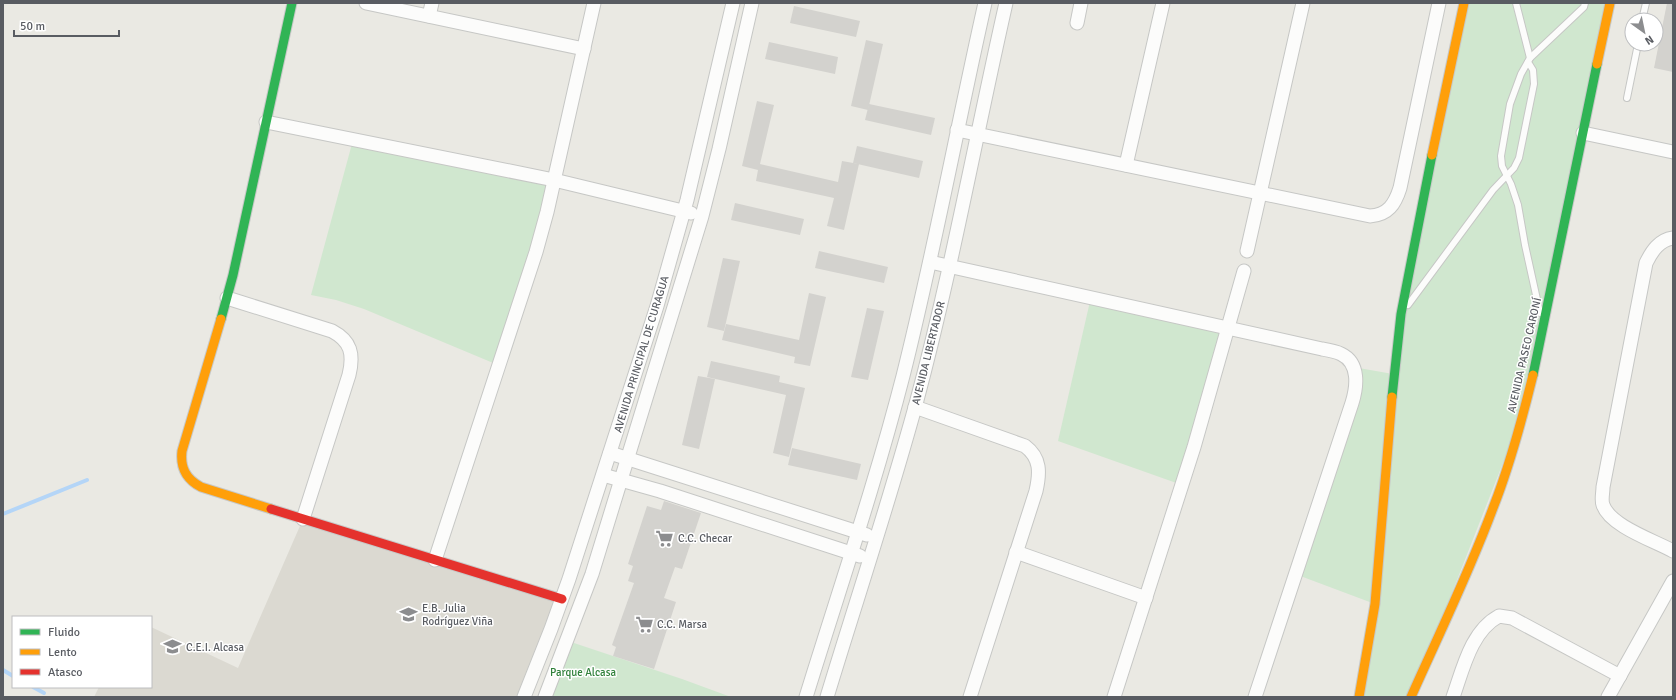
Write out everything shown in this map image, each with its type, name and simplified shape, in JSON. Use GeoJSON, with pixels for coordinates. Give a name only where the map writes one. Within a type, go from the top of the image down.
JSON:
{"type":"FeatureCollection","features":[{"type":"Feature","properties":{"kind":"street"},"geometry":{"type":"LineString","coordinates":[[292,3],[227,298],[182,451],[181,464],[183,470],[190,481],[201,487],[562,599]]}},
{"type":"Feature","properties":{"kind":"street"},"geometry":{"type":"LineString","coordinates":[[366,3],[584,49]]}},
{"type":"Feature","properties":{"kind":"street"},"geometry":{"type":"LineString","coordinates":[[429,16],[432,3]]}},
{"type":"Feature","properties":{"kind":"street"},"geometry":{"type":"LineString","coordinates":[[435,560],[536,252],[594,3]]}},
{"type":"Feature","properties":{"kind":"street","name":"AVENIDA PRINCIPAL DE CURAGUA"},"geometry":{"type":"LineString","coordinates":[[524,697],[562,599],[657,306],[684,211],[733,3]]}},
{"type":"Feature","properties":{"kind":"street","name":"AVENIDA PRINCIPAL DE CURAGUA"},"geometry":{"type":"LineString","coordinates":[[545,697],[580,608],[622,480],[702,216],[752,3]]}},
{"type":"Feature","properties":{"kind":"street","name":"AVENIDA LIBERTADOR"},"geometry":{"type":"LineString","coordinates":[[806,697],[859,533],[883,453],[903,377],[930,262],[985,3]]}},
{"type":"Feature","properties":{"kind":"street","name":"AVENIDA LIBERTADOR"},"geometry":{"type":"LineString","coordinates":[[827,697],[915,407],[949,265],[1006,3]]}},
{"type":"Feature","properties":{"kind":"street"},"geometry":{"type":"LineString","coordinates":[[1077,23],[1081,3]]}},
{"type":"Feature","properties":{"kind":"street"},"geometry":{"type":"LineString","coordinates":[[1126,165],[1163,3]]}},
{"type":"Feature","properties":{"kind":"street"},"geometry":{"type":"LineString","coordinates":[[1247,252],[1303,3]]}},
{"type":"Feature","properties":{"kind":"street"},"geometry":{"type":"LineString","coordinates":[[958,130],[1370,216],[1380,214],[1390,208],[1396,200],[1400,188],[1439,3]]}},
{"type":"Feature","properties":{"kind":"street"},"geometry":{"type":"LineString","coordinates":[[1359,697],[1375,604],[1388,429],[1401,314],[1429,168],[1464,3]]}},
{"type":"Feature","properties":{"kind":"street","name":"AVENIDA PASEO CARONÍ"},"geometry":{"type":"LineString","coordinates":[[1411,697],[1456,598],[1494,507],[1523,412],[1543,326],[1610,3]]}},
{"type":"Feature","properties":{"kind":"street"},"geometry":{"type":"LineString","coordinates":[[266,122],[554,180],[702,216]]}},
{"type":"Feature","properties":{"kind":"street"},"geometry":{"type":"LineString","coordinates":[[1583,133],[1673,152]]}},
{"type":"Feature","properties":{"kind":"street"},"geometry":{"type":"LineString","coordinates":[[1673,238],[1658,244],[1646,263],[1614,427],[1602,498],[1605,509],[1614,520],[1673,551]]}},
{"type":"Feature","properties":{"kind":"street"},"geometry":{"type":"LineString","coordinates":[[930,262],[949,265],[1341,354],[1349,361],[1356,377],[1356,390],[1255,697]]}},
{"type":"Feature","properties":{"kind":"street"},"geometry":{"type":"LineString","coordinates":[[1114,697],[1194,447],[1244,271]]}},
{"type":"Feature","properties":{"kind":"street"},"geometry":{"type":"LineString","coordinates":[[227,298],[332,330],[344,339],[350,351],[352,359],[349,375],[302,519]]}},
{"type":"Feature","properties":{"kind":"street"},"geometry":{"type":"LineString","coordinates":[[915,407],[1025,446],[1033,453],[1039,466],[1039,481],[970,697]]}},
{"type":"Feature","properties":{"kind":"street"},"geometry":{"type":"LineString","coordinates":[[610,453],[876,538]]}},
{"type":"Feature","properties":{"kind":"street"},"geometry":{"type":"LineString","coordinates":[[603,475],[660,491],[869,559]]}},
{"type":"Feature","properties":{"kind":"street"},"geometry":{"type":"LineString","coordinates":[[1016,552],[1146,598]]}},
{"type":"Feature","properties":{"kind":"street"},"geometry":{"type":"LineString","coordinates":[[1608,697],[1673,581]]}},
{"type":"Feature","properties":{"kind":"street"},"geometry":{"type":"LineString","coordinates":[[1453,697],[1475,641],[1486,625],[1499,616],[1512,618],[1620,676]]}},
{"type":"Feature","properties":{"kind":"lane"},"geometry":{"type":"LineString","coordinates":[[1401,314],[1429,278],[1492,190],[1514,168],[1519,158],[1534,84],[1533,70],[1529,60],[1516,3]]}},
{"type":"Feature","properties":{"kind":"lane"},"geometry":{"type":"LineString","coordinates":[[1543,326],[1525,245],[1518,205],[1502,166],[1501,156],[1510,104],[1520,74],[1529,60],[1584,7],[1585,3]]}},
{"type":"Feature","properties":{"kind":"lane"},"geometry":{"type":"LineString","coordinates":[[1627,98],[1636,52]]}},
{"type":"Feature","properties":{"kind":"shaded area","name":"E.B. Julia Rodríguez Viña"},"geometry":{"type":"Polygon","coordinates":[[[303,519],[562,599],[524,697],[94,697],[98,688],[152,688],[152,627],[238,668],[303,519]]]}},
{"type":"Feature","properties":{"kind":"green space"},"geometry":{"type":"Polygon","coordinates":[[[1464,3],[1610,3],[1523,412],[1411,697],[1359,697],[1375,604],[1295,574],[1352,403],[1353,367],[1393,374],[1464,3]]]}},
{"type":"Feature","properties":{"kind":"green space"},"geometry":{"type":"Polygon","coordinates":[[[353,140],[554,180],[498,365],[364,309],[336,300],[311,295],[353,140]]]}},
{"type":"Feature","properties":{"kind":"green space"},"geometry":{"type":"Polygon","coordinates":[[[1091,297],[1229,328],[1182,485],[1058,441],[1091,297]]]}},
{"type":"Feature","properties":{"kind":"green space","name":"Parque Alcasa"},"geometry":{"type":"Polygon","coordinates":[[[568,641],[682,679],[731,697],[545,697],[568,641]]]}},
{"type":"Feature","properties":{"kind":"building"},"geometry":{"type":"Polygon","coordinates":[[[1667,3],[1673,3],[1673,72],[1654,68],[1657,52],[1664,52],[1664,18],[1667,3]]]}},
{"type":"Feature","properties":{"kind":"building"},"geometry":{"type":"Polygon","coordinates":[[[794,6],[860,21],[856,37],[790,23],[794,6]]]}},
{"type":"Feature","properties":{"kind":"building"},"geometry":{"type":"Polygon","coordinates":[[[866,40],[883,44],[868,110],[851,106],[866,40]]]}},
{"type":"Feature","properties":{"kind":"building"},"geometry":{"type":"Polygon","coordinates":[[[769,42],[838,57],[835,74],[765,59],[769,42]]]}},
{"type":"Feature","properties":{"kind":"building"},"geometry":{"type":"Polygon","coordinates":[[[757,101],[774,105],[760,164],[838,182],[842,161],[859,164],[844,230],[827,226],[834,198],[756,181],[758,170],[742,166],[757,101]]]}},
{"type":"Feature","properties":{"kind":"building"},"geometry":{"type":"Polygon","coordinates":[[[869,104],[935,118],[931,135],[865,120],[869,104]]]}},
{"type":"Feature","properties":{"kind":"building"},"geometry":{"type":"Polygon","coordinates":[[[857,146],[923,161],[919,178],[853,163],[857,146]]]}},
{"type":"Feature","properties":{"kind":"building"},"geometry":{"type":"Polygon","coordinates":[[[735,203],[804,219],[800,235],[731,220],[735,203]]]}},
{"type":"Feature","properties":{"kind":"building"},"geometry":{"type":"Polygon","coordinates":[[[819,251],[888,267],[884,283],[815,268],[819,251]]]}},
{"type":"Feature","properties":{"kind":"building"},"geometry":{"type":"Polygon","coordinates":[[[723,258],[740,261],[724,331],[707,327],[723,258]]]}},
{"type":"Feature","properties":{"kind":"building"},"geometry":{"type":"Polygon","coordinates":[[[809,293],[826,297],[810,366],[794,363],[795,357],[722,340],[726,324],[799,340],[809,293]]]}},
{"type":"Feature","properties":{"kind":"building"},"geometry":{"type":"Polygon","coordinates":[[[867,308],[884,311],[868,380],[851,377],[867,308]]]}},
{"type":"Feature","properties":{"kind":"building"},"geometry":{"type":"Polygon","coordinates":[[[711,361],[780,376],[779,382],[805,388],[789,457],[773,453],[786,395],[707,377],[711,361]]]}},
{"type":"Feature","properties":{"kind":"building"},"geometry":{"type":"Polygon","coordinates":[[[698,376],[715,379],[699,449],[682,445],[698,376]]]}},
{"type":"Feature","properties":{"kind":"building"},"geometry":{"type":"Polygon","coordinates":[[[792,448],[861,464],[857,480],[788,465],[792,448]]]}},
{"type":"Feature","properties":{"kind":"building"},"geometry":{"type":"Polygon","coordinates":[[[664,501],[701,513],[682,569],[675,567],[664,598],[676,602],[654,669],[613,656],[616,647],[612,645],[634,583],[628,581],[633,566],[628,564],[647,506],[661,510],[664,501]]]}},
{"type":"Feature","properties":{"kind":"waterway"},"geometry":{"type":"LineString","coordinates":[[3,514],[87,480]]}},
{"type":"Feature","properties":{"kind":"waterway"},"geometry":{"type":"LineString","coordinates":[[3,670],[12,675]]}},
{"type":"Feature","properties":{"kind":"waterway"},"geometry":{"type":"LineString","coordinates":[[35,688],[44,693]]}},
{"type":"Feature","properties":{"kind":"traffic: fast"},"geometry":{"type":"LineString","coordinates":[[221,319],[233,275],[292,3]]}},
{"type":"Feature","properties":{"kind":"traffic: fast"},"geometry":{"type":"LineString","coordinates":[[1533,375],[1597,64]]}},
{"type":"Feature","properties":{"kind":"traffic: fast"},"geometry":{"type":"LineString","coordinates":[[1392,397],[1401,314],[1432,155]]}},
{"type":"Feature","properties":{"kind":"traffic: slow"},"geometry":{"type":"LineString","coordinates":[[1432,155],[1464,3]]}},
{"type":"Feature","properties":{"kind":"traffic: slow"},"geometry":{"type":"LineString","coordinates":[[1597,64],[1610,3]]}},
{"type":"Feature","properties":{"kind":"traffic: slow"},"geometry":{"type":"LineString","coordinates":[[221,319],[182,451],[183,468],[188,477],[201,487],[271,509]]}},
{"type":"Feature","properties":{"kind":"traffic: slow"},"geometry":{"type":"LineString","coordinates":[[1411,697],[1484,532],[1505,475],[1533,375]]}},
{"type":"Feature","properties":{"kind":"traffic: slow"},"geometry":{"type":"LineString","coordinates":[[1359,697],[1375,604],[1392,397]]}},
{"type":"Feature","properties":{"kind":"traffic: jam"},"geometry":{"type":"LineString","coordinates":[[271,509],[562,599]]}},
{"type":"Feature","properties":{"kind":"place","name":"C.C. Checar"},"geometry":{"type":"Point","coordinates":[665,538]}},
{"type":"Feature","properties":{"kind":"place","name":"E.B. Julia Rodríguez Viña"},"geometry":{"type":"Point","coordinates":[409,614]}},
{"type":"Feature","properties":{"kind":"place","name":"C.C. Marsa"},"geometry":{"type":"Point","coordinates":[644,624]}},
{"type":"Feature","properties":{"kind":"place","name":"C.E.I. Alcasa"},"geometry":{"type":"Point","coordinates":[173,647]}}]}
